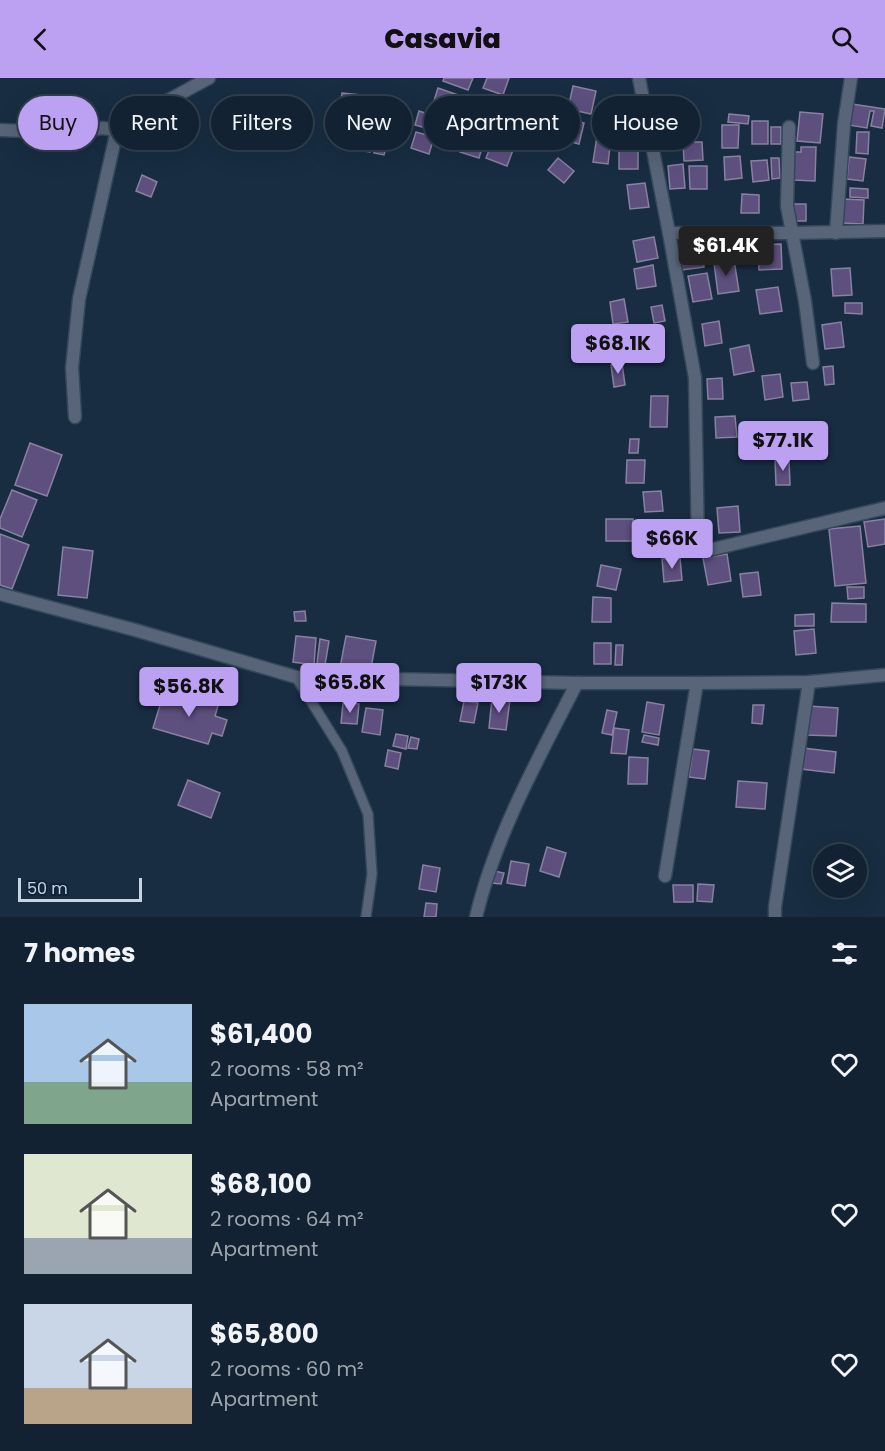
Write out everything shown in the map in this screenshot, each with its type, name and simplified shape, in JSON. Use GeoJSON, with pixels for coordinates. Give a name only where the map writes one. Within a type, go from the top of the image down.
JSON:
{"type":"FeatureCollection","features":[{"type":"Feature","properties":{"kind":"street"},"geometry":{"type":"LineString","coordinates":[[176,96],[209,78]]}},
{"type":"Feature","properties":{"kind":"street"},"geometry":{"type":"LineString","coordinates":[[639,78],[695,378],[698,547],[705,551],[885,508]]}},
{"type":"Feature","properties":{"kind":"street"},"geometry":{"type":"LineString","coordinates":[[836,232],[844,124],[851,78]]}},
{"type":"Feature","properties":{"kind":"street"},"geometry":{"type":"LineString","coordinates":[[789,127],[787,206],[806,301],[813,363]]}},
{"type":"Feature","properties":{"kind":"street"},"geometry":{"type":"LineString","coordinates":[[0,130],[78,133],[102,128],[110,129]]}},
{"type":"Feature","properties":{"kind":"street"},"geometry":{"type":"LineString","coordinates":[[75,417],[72,368],[79,299],[113,150]]}},
{"type":"Feature","properties":{"kind":"street"},"geometry":{"type":"LineString","coordinates":[[669,233],[885,231]]}},
{"type":"Feature","properties":{"kind":"street"},"geometry":{"type":"LineString","coordinates":[[0,594],[296,677],[697,683],[808,682],[885,675]]}},
{"type":"Feature","properties":{"kind":"street"},"geometry":{"type":"LineString","coordinates":[[775,917],[808,682]]}},
{"type":"Feature","properties":{"kind":"street"},"geometry":{"type":"LineString","coordinates":[[476,917],[485,881],[536,761],[578,683]]}},
{"type":"Feature","properties":{"kind":"street"},"geometry":{"type":"LineString","coordinates":[[665,876],[697,683]]}},
{"type":"Feature","properties":{"kind":"lane"},"geometry":{"type":"LineString","coordinates":[[296,677],[342,751],[368,814],[372,874],[366,917]]}},
{"type":"Feature","properties":{"kind":"building"},"geometry":{"type":"Polygon","coordinates":[[[444,78],[473,78],[468,90],[443,81],[444,78]]]}},
{"type":"Feature","properties":{"kind":"building"},"geometry":{"type":"Polygon","coordinates":[[[487,78],[509,78],[503,95],[483,88],[487,78]]]}},
{"type":"Feature","properties":{"kind":"building"},"geometry":{"type":"Polygon","coordinates":[[[573,86],[596,91],[595,96],[592,96],[591,114],[580,112],[580,96],[571,96],[573,86]]]}},
{"type":"Feature","properties":{"kind":"building"},"geometry":{"type":"Polygon","coordinates":[[[438,88],[461,96],[436,96],[438,88]]]}},
{"type":"Feature","properties":{"kind":"building"},"geometry":{"type":"Polygon","coordinates":[[[342,93],[361,95],[361,96],[342,96],[342,93]]]}},
{"type":"Feature","properties":{"kind":"building"},"geometry":{"type":"Polygon","coordinates":[[[852,104],[885,109],[882,128],[871,126],[874,111],[870,111],[867,128],[848,125],[852,104]]]}},
{"type":"Feature","properties":{"kind":"building"},"geometry":{"type":"Polygon","coordinates":[[[419,111],[424,113],[424,128],[415,125],[419,111]]]}},
{"type":"Feature","properties":{"kind":"building"},"geometry":{"type":"Polygon","coordinates":[[[800,112],[823,114],[820,143],[797,141],[800,112]]]}},
{"type":"Feature","properties":{"kind":"building"},"geometry":{"type":"Polygon","coordinates":[[[729,114],[749,116],[748,124],[728,122],[729,114]]]}},
{"type":"Feature","properties":{"kind":"building"},"geometry":{"type":"Polygon","coordinates":[[[752,121],[768,121],[768,144],[752,144],[752,121]]]}},
{"type":"Feature","properties":{"kind":"building"},"geometry":{"type":"Polygon","coordinates":[[[580,122],[584,123],[580,140],[580,122]]]}},
{"type":"Feature","properties":{"kind":"building"},"geometry":{"type":"Polygon","coordinates":[[[722,125],[739,125],[738,148],[722,148],[722,125]]]}},
{"type":"Feature","properties":{"kind":"building"},"geometry":{"type":"Polygon","coordinates":[[[771,127],[781,127],[781,144],[771,144],[771,127]]]}},
{"type":"Feature","properties":{"kind":"building"},"geometry":{"type":"Polygon","coordinates":[[[416,132],[424,134],[424,150],[430,150],[429,154],[412,148],[416,132]]]}},
{"type":"Feature","properties":{"kind":"building"},"geometry":{"type":"Polygon","coordinates":[[[857,132],[869,132],[868,154],[856,153],[857,132]]]}},
{"type":"Feature","properties":{"kind":"building"},"geometry":{"type":"Polygon","coordinates":[[[700,142],[702,142],[703,160],[684,161],[683,150],[700,150],[700,142]]]}},
{"type":"Feature","properties":{"kind":"building"},"geometry":{"type":"Polygon","coordinates":[[[801,147],[816,147],[815,181],[793,180],[794,152],[801,152],[801,147]]]}},
{"type":"Feature","properties":{"kind":"building"},"geometry":{"type":"Polygon","coordinates":[[[375,150],[385,150],[384,155],[374,153],[375,150]]]}},
{"type":"Feature","properties":{"kind":"building"},"geometry":{"type":"Polygon","coordinates":[[[461,150],[481,150],[479,158],[460,152],[461,150]]]}},
{"type":"Feature","properties":{"kind":"building"},"geometry":{"type":"Polygon","coordinates":[[[489,150],[513,150],[507,166],[486,158],[489,150]]]}},
{"type":"Feature","properties":{"kind":"building"},"geometry":{"type":"Polygon","coordinates":[[[595,150],[610,150],[608,164],[593,162],[595,150]]]}},
{"type":"Feature","properties":{"kind":"building"},"geometry":{"type":"Polygon","coordinates":[[[619,150],[638,150],[638,169],[619,169],[619,150]]]}},
{"type":"Feature","properties":{"kind":"building"},"geometry":{"type":"Polygon","coordinates":[[[740,156],[742,178],[725,180],[724,157],[740,156]]]}},
{"type":"Feature","properties":{"kind":"building"},"geometry":{"type":"Polygon","coordinates":[[[849,157],[866,159],[863,181],[847,179],[849,157]]]}},
{"type":"Feature","properties":{"kind":"building"},"geometry":{"type":"Polygon","coordinates":[[[558,158],[574,171],[564,183],[548,170],[558,158]]]}},
{"type":"Feature","properties":{"kind":"building"},"geometry":{"type":"Polygon","coordinates":[[[771,158],[779,158],[780,178],[772,179],[771,158]]]}},
{"type":"Feature","properties":{"kind":"building"},"geometry":{"type":"Polygon","coordinates":[[[767,160],[769,180],[753,182],[751,161],[767,160]]]}},
{"type":"Feature","properties":{"kind":"building"},"geometry":{"type":"Polygon","coordinates":[[[683,164],[685,188],[670,189],[668,166],[683,164]]]}},
{"type":"Feature","properties":{"kind":"building"},"geometry":{"type":"Polygon","coordinates":[[[689,166],[707,166],[707,189],[690,189],[689,166]]]}},
{"type":"Feature","properties":{"kind":"building"},"geometry":{"type":"Polygon","coordinates":[[[142,175],[157,182],[151,197],[136,191],[142,175]]]}},
{"type":"Feature","properties":{"kind":"building"},"geometry":{"type":"Polygon","coordinates":[[[645,183],[649,207],[630,209],[627,185],[645,183]]]}},
{"type":"Feature","properties":{"kind":"building"},"geometry":{"type":"Polygon","coordinates":[[[850,188],[868,189],[868,198],[850,197],[850,188]]]}},
{"type":"Feature","properties":{"kind":"building"},"geometry":{"type":"Polygon","coordinates":[[[742,194],[759,195],[759,213],[741,213],[742,194]]]}},
{"type":"Feature","properties":{"kind":"building"},"geometry":{"type":"Polygon","coordinates":[[[843,199],[864,200],[863,224],[842,223],[843,199]]]}},
{"type":"Feature","properties":{"kind":"building"},"geometry":{"type":"Polygon","coordinates":[[[793,204],[806,204],[806,221],[792,221],[793,204]]]}},
{"type":"Feature","properties":{"kind":"building"},"geometry":{"type":"Polygon","coordinates":[[[725,236],[729,255],[709,259],[705,240],[725,236]]]}},
{"type":"Feature","properties":{"kind":"building"},"geometry":{"type":"Polygon","coordinates":[[[654,237],[658,258],[637,262],[633,241],[654,237]]]}},
{"type":"Feature","properties":{"kind":"building"},"geometry":{"type":"Polygon","coordinates":[[[701,243],[704,267],[682,270],[678,247],[701,243]]]}},
{"type":"Feature","properties":{"kind":"building"},"geometry":{"type":"Polygon","coordinates":[[[781,244],[782,269],[759,270],[758,245],[781,244]]]}},
{"type":"Feature","properties":{"kind":"building"},"geometry":{"type":"Polygon","coordinates":[[[734,260],[739,291],[718,294],[714,263],[734,260]]]}},
{"type":"Feature","properties":{"kind":"building"},"geometry":{"type":"Polygon","coordinates":[[[653,265],[656,286],[637,289],[634,269],[653,265]]]}},
{"type":"Feature","properties":{"kind":"building"},"geometry":{"type":"Polygon","coordinates":[[[850,268],[852,295],[833,296],[831,269],[850,268]]]}},
{"type":"Feature","properties":{"kind":"building"},"geometry":{"type":"Polygon","coordinates":[[[707,273],[712,299],[693,302],[688,276],[707,273]]]}},
{"type":"Feature","properties":{"kind":"building"},"geometry":{"type":"Polygon","coordinates":[[[778,287],[782,311],[760,314],[756,290],[778,287]]]}},
{"type":"Feature","properties":{"kind":"building"},"geometry":{"type":"Polygon","coordinates":[[[624,299],[628,322],[613,324],[610,302],[624,299]]]}},
{"type":"Feature","properties":{"kind":"building"},"geometry":{"type":"Polygon","coordinates":[[[845,303],[862,303],[862,314],[845,313],[845,303]]]}},
{"type":"Feature","properties":{"kind":"building"},"geometry":{"type":"Polygon","coordinates":[[[662,305],[665,321],[654,323],[651,307],[662,305]]]}},
{"type":"Feature","properties":{"kind":"building"},"geometry":{"type":"Polygon","coordinates":[[[719,321],[722,343],[705,346],[702,324],[719,321]]]}},
{"type":"Feature","properties":{"kind":"building"},"geometry":{"type":"Polygon","coordinates":[[[841,322],[844,347],[825,349],[822,325],[841,322]]]}},
{"type":"Feature","properties":{"kind":"building"},"geometry":{"type":"Polygon","coordinates":[[[749,345],[754,371],[734,375],[730,349],[749,345]]]}},
{"type":"Feature","properties":{"kind":"building"},"geometry":{"type":"Polygon","coordinates":[[[622,363],[625,385],[614,387],[611,365],[622,363]]]}},
{"type":"Feature","properties":{"kind":"building"},"geometry":{"type":"Polygon","coordinates":[[[833,366],[834,384],[825,385],[823,367],[833,366]]]}},
{"type":"Feature","properties":{"kind":"building"},"geometry":{"type":"Polygon","coordinates":[[[780,374],[783,397],[765,400],[762,376],[780,374]]]}},
{"type":"Feature","properties":{"kind":"building"},"geometry":{"type":"Polygon","coordinates":[[[722,378],[723,399],[708,399],[707,379],[722,378]]]}},
{"type":"Feature","properties":{"kind":"building"},"geometry":{"type":"Polygon","coordinates":[[[807,382],[809,399],[793,401],[791,383],[807,382]]]}},
{"type":"Feature","properties":{"kind":"building"},"geometry":{"type":"Polygon","coordinates":[[[651,396],[668,396],[667,427],[650,427],[651,396]]]}},
{"type":"Feature","properties":{"kind":"building"},"geometry":{"type":"Polygon","coordinates":[[[735,416],[737,437],[716,438],[715,417],[735,416]]]}},
{"type":"Feature","properties":{"kind":"building"},"geometry":{"type":"Polygon","coordinates":[[[630,439],[639,439],[638,453],[629,453],[630,439]]]}},
{"type":"Feature","properties":{"kind":"building"},"geometry":{"type":"Polygon","coordinates":[[[30,443],[62,455],[47,496],[15,485],[30,443]]]}},
{"type":"Feature","properties":{"kind":"building"},"geometry":{"type":"Polygon","coordinates":[[[789,459],[790,485],[776,485],[775,460],[789,459]]]}},
{"type":"Feature","properties":{"kind":"building"},"geometry":{"type":"Polygon","coordinates":[[[627,460],[645,460],[644,483],[626,483],[627,460]]]}},
{"type":"Feature","properties":{"kind":"building"},"geometry":{"type":"Polygon","coordinates":[[[12,490],[37,500],[22,537],[0,528],[0,519],[12,490]]]}},
{"type":"Feature","properties":{"kind":"building"},"geometry":{"type":"Polygon","coordinates":[[[661,491],[663,511],[645,512],[643,492],[661,491]]]}},
{"type":"Feature","properties":{"kind":"building"},"geometry":{"type":"Polygon","coordinates":[[[738,506],[740,532],[719,533],[717,508],[738,506]]]}},
{"type":"Feature","properties":{"kind":"building"},"geometry":{"type":"Polygon","coordinates":[[[606,519],[633,519],[633,541],[606,541],[606,519]]]}},
{"type":"Feature","properties":{"kind":"building"},"geometry":{"type":"Polygon","coordinates":[[[885,519],[885,544],[868,547],[864,522],[885,519]]]}},
{"type":"Feature","properties":{"kind":"building"},"geometry":{"type":"Polygon","coordinates":[[[860,526],[866,583],[835,586],[829,529],[860,526]]]}},
{"type":"Feature","properties":{"kind":"building"},"geometry":{"type":"Polygon","coordinates":[[[0,534],[29,545],[12,589],[0,585],[0,534]]]}},
{"type":"Feature","properties":{"kind":"building"},"geometry":{"type":"Polygon","coordinates":[[[63,547],[93,551],[87,598],[58,595],[63,547]]]}},
{"type":"Feature","properties":{"kind":"building"},"geometry":{"type":"Polygon","coordinates":[[[727,554],[731,581],[708,585],[703,558],[727,554]]]}},
{"type":"Feature","properties":{"kind":"building"},"geometry":{"type":"Polygon","coordinates":[[[680,558],[682,580],[664,582],[662,559],[680,558]]]}},
{"type":"Feature","properties":{"kind":"building"},"geometry":{"type":"Polygon","coordinates":[[[601,565],[621,569],[616,590],[597,586],[601,565]]]}},
{"type":"Feature","properties":{"kind":"building"},"geometry":{"type":"Polygon","coordinates":[[[758,572],[761,595],[743,597],[740,574],[758,572]]]}},
{"type":"Feature","properties":{"kind":"building"},"geometry":{"type":"Polygon","coordinates":[[[847,587],[864,587],[864,598],[848,599],[847,587]]]}},
{"type":"Feature","properties":{"kind":"building"},"geometry":{"type":"Polygon","coordinates":[[[593,597],[611,598],[611,622],[592,622],[593,597]]]}},
{"type":"Feature","properties":{"kind":"building"},"geometry":{"type":"Polygon","coordinates":[[[832,603],[866,604],[866,622],[831,622],[832,603]]]}},
{"type":"Feature","properties":{"kind":"building"},"geometry":{"type":"Polygon","coordinates":[[[305,611],[306,621],[295,621],[294,612],[305,611]]]}},
{"type":"Feature","properties":{"kind":"building"},"geometry":{"type":"Polygon","coordinates":[[[814,614],[814,626],[795,626],[795,615],[814,614]]]}},
{"type":"Feature","properties":{"kind":"building"},"geometry":{"type":"Polygon","coordinates":[[[814,629],[816,653],[796,655],[794,631],[814,629]]]}},
{"type":"Feature","properties":{"kind":"building"},"geometry":{"type":"Polygon","coordinates":[[[296,636],[316,638],[314,665],[293,662],[296,636]]]}},
{"type":"Feature","properties":{"kind":"building"},"geometry":{"type":"Polygon","coordinates":[[[346,636],[376,641],[370,673],[340,668],[346,636]]]}},
{"type":"Feature","properties":{"kind":"building"},"geometry":{"type":"Polygon","coordinates":[[[320,639],[329,641],[325,665],[317,663],[320,639]]]}},
{"type":"Feature","properties":{"kind":"building"},"geometry":{"type":"Polygon","coordinates":[[[594,643],[611,643],[611,664],[594,664],[594,643]]]}},
{"type":"Feature","properties":{"kind":"building"},"geometry":{"type":"Polygon","coordinates":[[[616,645],[623,645],[622,665],[615,665],[616,645]]]}},
{"type":"Feature","properties":{"kind":"building"},"geometry":{"type":"Polygon","coordinates":[[[165,689],[218,706],[215,716],[227,720],[222,736],[212,733],[208,744],[153,728],[165,689]]]}},
{"type":"Feature","properties":{"kind":"building"},"geometry":{"type":"Polygon","coordinates":[[[492,698],[510,700],[506,730],[489,728],[492,698]]]}},
{"type":"Feature","properties":{"kind":"building"},"geometry":{"type":"Polygon","coordinates":[[[464,701],[478,703],[474,723],[460,721],[464,701]]]}},
{"type":"Feature","properties":{"kind":"building"},"geometry":{"type":"Polygon","coordinates":[[[647,702],[664,705],[659,735],[642,732],[647,702]]]}},
{"type":"Feature","properties":{"kind":"building"},"geometry":{"type":"Polygon","coordinates":[[[343,703],[359,704],[357,724],[341,723],[343,703]]]}},
{"type":"Feature","properties":{"kind":"building"},"geometry":{"type":"Polygon","coordinates":[[[753,705],[764,705],[762,724],[752,723],[753,705]]]}},
{"type":"Feature","properties":{"kind":"building"},"geometry":{"type":"Polygon","coordinates":[[[808,706],[838,708],[836,736],[806,735],[808,706]]]}},
{"type":"Feature","properties":{"kind":"building"},"geometry":{"type":"Polygon","coordinates":[[[366,708],[383,710],[380,735],[362,732],[366,708]]]}},
{"type":"Feature","properties":{"kind":"building"},"geometry":{"type":"Polygon","coordinates":[[[607,710],[617,712],[612,735],[602,733],[607,710]]]}},
{"type":"Feature","properties":{"kind":"building"},"geometry":{"type":"Polygon","coordinates":[[[614,728],[629,730],[626,754],[611,753],[614,728]]]}},
{"type":"Feature","properties":{"kind":"building"},"geometry":{"type":"Polygon","coordinates":[[[396,734],[408,736],[406,749],[393,746],[396,734]]]}},
{"type":"Feature","properties":{"kind":"building"},"geometry":{"type":"Polygon","coordinates":[[[644,735],[659,738],[658,745],[642,742],[644,735]]]}},
{"type":"Feature","properties":{"kind":"building"},"geometry":{"type":"Polygon","coordinates":[[[411,737],[419,739],[417,749],[408,748],[411,737]]]}},
{"type":"Feature","properties":{"kind":"building"},"geometry":{"type":"Polygon","coordinates":[[[803,748],[836,752],[834,773],[801,769],[803,748]]]}},
{"type":"Feature","properties":{"kind":"building"},"geometry":{"type":"Polygon","coordinates":[[[693,749],[709,751],[705,779],[689,777],[693,749]]]}},
{"type":"Feature","properties":{"kind":"building"},"geometry":{"type":"Polygon","coordinates":[[[388,750],[401,753],[398,769],[385,766],[388,750]]]}},
{"type":"Feature","properties":{"kind":"building"},"geometry":{"type":"Polygon","coordinates":[[[629,757],[648,758],[647,784],[628,784],[629,757]]]}},
{"type":"Feature","properties":{"kind":"building"},"geometry":{"type":"Polygon","coordinates":[[[188,780],[220,793],[211,818],[178,805],[188,780]]]}},
{"type":"Feature","properties":{"kind":"building"},"geometry":{"type":"Polygon","coordinates":[[[738,781],[767,783],[765,809],[736,807],[738,781]]]}},
{"type":"Feature","properties":{"kind":"building"},"geometry":{"type":"Polygon","coordinates":[[[547,847],[566,853],[559,877],[540,871],[547,847]]]}},
{"type":"Feature","properties":{"kind":"building"},"geometry":{"type":"Polygon","coordinates":[[[511,861],[529,864],[525,886],[507,883],[511,861]]]}},
{"type":"Feature","properties":{"kind":"building"},"geometry":{"type":"Polygon","coordinates":[[[423,865],[440,868],[436,892],[419,889],[423,865]]]}},
{"type":"Feature","properties":{"kind":"building"},"geometry":{"type":"Polygon","coordinates":[[[494,871],[504,873],[501,884],[492,883],[494,871]]]}},
{"type":"Feature","properties":{"kind":"building"},"geometry":{"type":"Polygon","coordinates":[[[698,884],[714,885],[712,902],[697,901],[698,884]]]}},
{"type":"Feature","properties":{"kind":"building"},"geometry":{"type":"Polygon","coordinates":[[[673,885],[693,885],[693,902],[674,902],[673,885]]]}},
{"type":"Feature","properties":{"kind":"building"},"geometry":{"type":"Polygon","coordinates":[[[426,903],[437,904],[436,917],[424,917],[426,903]]]}}]}
